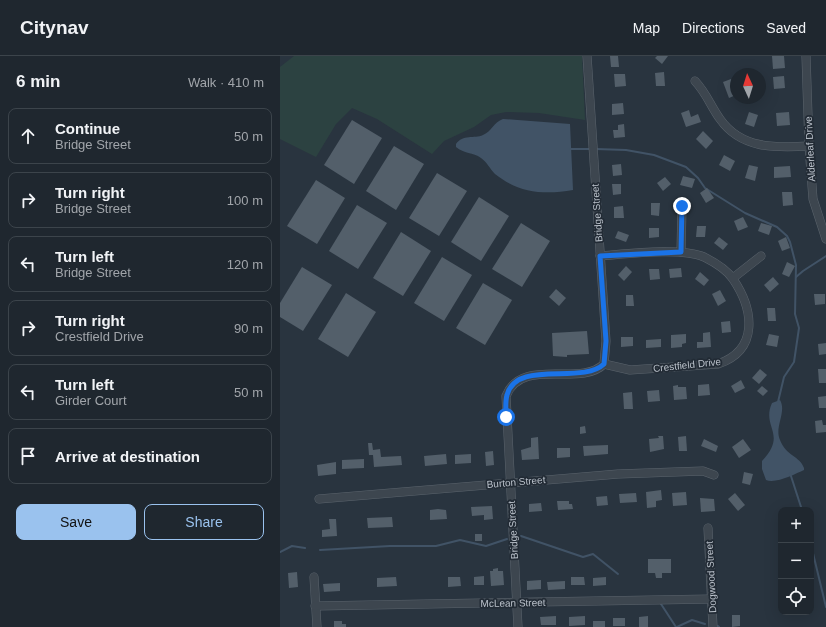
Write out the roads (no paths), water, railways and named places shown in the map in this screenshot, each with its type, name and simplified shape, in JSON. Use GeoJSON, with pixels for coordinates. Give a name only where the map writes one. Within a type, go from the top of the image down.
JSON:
{"type":"FeatureCollection","features":[{"type":"Feature","properties":{"kind":"street","name":"Bridge Street"},"geometry":{"type":"LineString","coordinates":[[518,627],[506,396],[513,384],[520,379],[531,376],[594,370],[604,364],[606,341],[587,56]]}},
{"type":"Feature","properties":{"kind":"street","name":"Alderleaf Drive"},"geometry":{"type":"LineString","coordinates":[[806,56],[809,146],[813,199],[826,239]]}},
{"type":"Feature","properties":{"kind":"street"},"geometry":{"type":"LineString","coordinates":[[695,81],[706,93],[724,124],[741,139],[768,147],[809,146]]}},
{"type":"Feature","properties":{"kind":"street"},"geometry":{"type":"LineString","coordinates":[[681,252],[682,206]]}},
{"type":"Feature","properties":{"kind":"street","name":"Crestfield Drive"},"geometry":{"type":"LineString","coordinates":[[600,256],[681,252],[702,257],[720,267],[732,278],[742,297],[750,323],[746,344],[738,354],[728,361],[704,366],[630,370],[604,364]]}},
{"type":"Feature","properties":{"kind":"street"},"geometry":{"type":"LineString","coordinates":[[732,278],[761,256]]}},
{"type":"Feature","properties":{"kind":"street","name":"Burton Street"},"geometry":{"type":"LineString","coordinates":[[319,498],[641,474],[703,471],[714,475]]}},
{"type":"Feature","properties":{"kind":"street","name":"Dogwood Street"},"geometry":{"type":"LineString","coordinates":[[708,528],[713,627]]}},
{"type":"Feature","properties":{"kind":"street"},"geometry":{"type":"LineString","coordinates":[[314,577],[317,627]]}},
{"type":"Feature","properties":{"kind":"street","name":"McLean Street"},"geometry":{"type":"LineString","coordinates":[[315,606],[712,599]]}},
{"type":"Feature","properties":{"kind":"water"},"geometry":{"type":"Polygon","coordinates":[[[503,119],[570,124],[573,190],[562,192],[542,192],[523,189],[495,174],[485,161],[478,156],[462,151],[456,147],[456,144],[462,139],[483,135],[488,132],[497,122],[503,119]]]}},
{"type":"Feature","properties":{"kind":"water"},"geometry":{"type":"Polygon","coordinates":[[[780,400],[782,409],[778,430],[780,440],[789,453],[802,464],[804,470],[785,478],[770,481],[766,480],[762,469],[762,461],[773,444],[774,437],[769,418],[769,411],[772,403],[780,400]]]}},
{"type":"Feature","properties":{"kind":"waterway"},"geometry":{"type":"LineString","coordinates":[[570,149],[591,149]]}},
{"type":"Feature","properties":{"kind":"waterway"},"geometry":{"type":"LineString","coordinates":[[596,149],[626,150],[654,155],[686,167],[698,178],[705,188],[745,213],[777,227],[787,236],[796,265],[795,314],[799,328],[794,362],[784,377],[778,402]]}},
{"type":"Feature","properties":{"kind":"waterway"},"geometry":{"type":"LineString","coordinates":[[796,277],[826,256]]}},
{"type":"Feature","properties":{"kind":"waterway"},"geometry":{"type":"LineString","coordinates":[[790,473],[801,507]]}},
{"type":"Feature","properties":{"kind":"waterway"},"geometry":{"type":"LineString","coordinates":[[521,536],[583,557],[593,554],[618,574]]}},
{"type":"Feature","properties":{"kind":"waterway"},"geometry":{"type":"LineString","coordinates":[[320,550],[390,546],[436,546],[460,540],[486,546],[507,539]]}},
{"type":"Feature","properties":{"kind":"waterway"},"geometry":{"type":"LineString","coordinates":[[280,552],[292,546],[305,548]]}},
{"type":"Feature","properties":{"kind":"waterway"},"geometry":{"type":"LineString","coordinates":[[814,557],[826,607]]}},
{"type":"Feature","properties":{"kind":"waterway"},"geometry":{"type":"LineString","coordinates":[[661,604],[676,627]]}},
{"type":"Feature","properties":{"kind":"waterway"},"geometry":{"type":"LineString","coordinates":[[677,627],[692,620],[705,624]]}}]}
